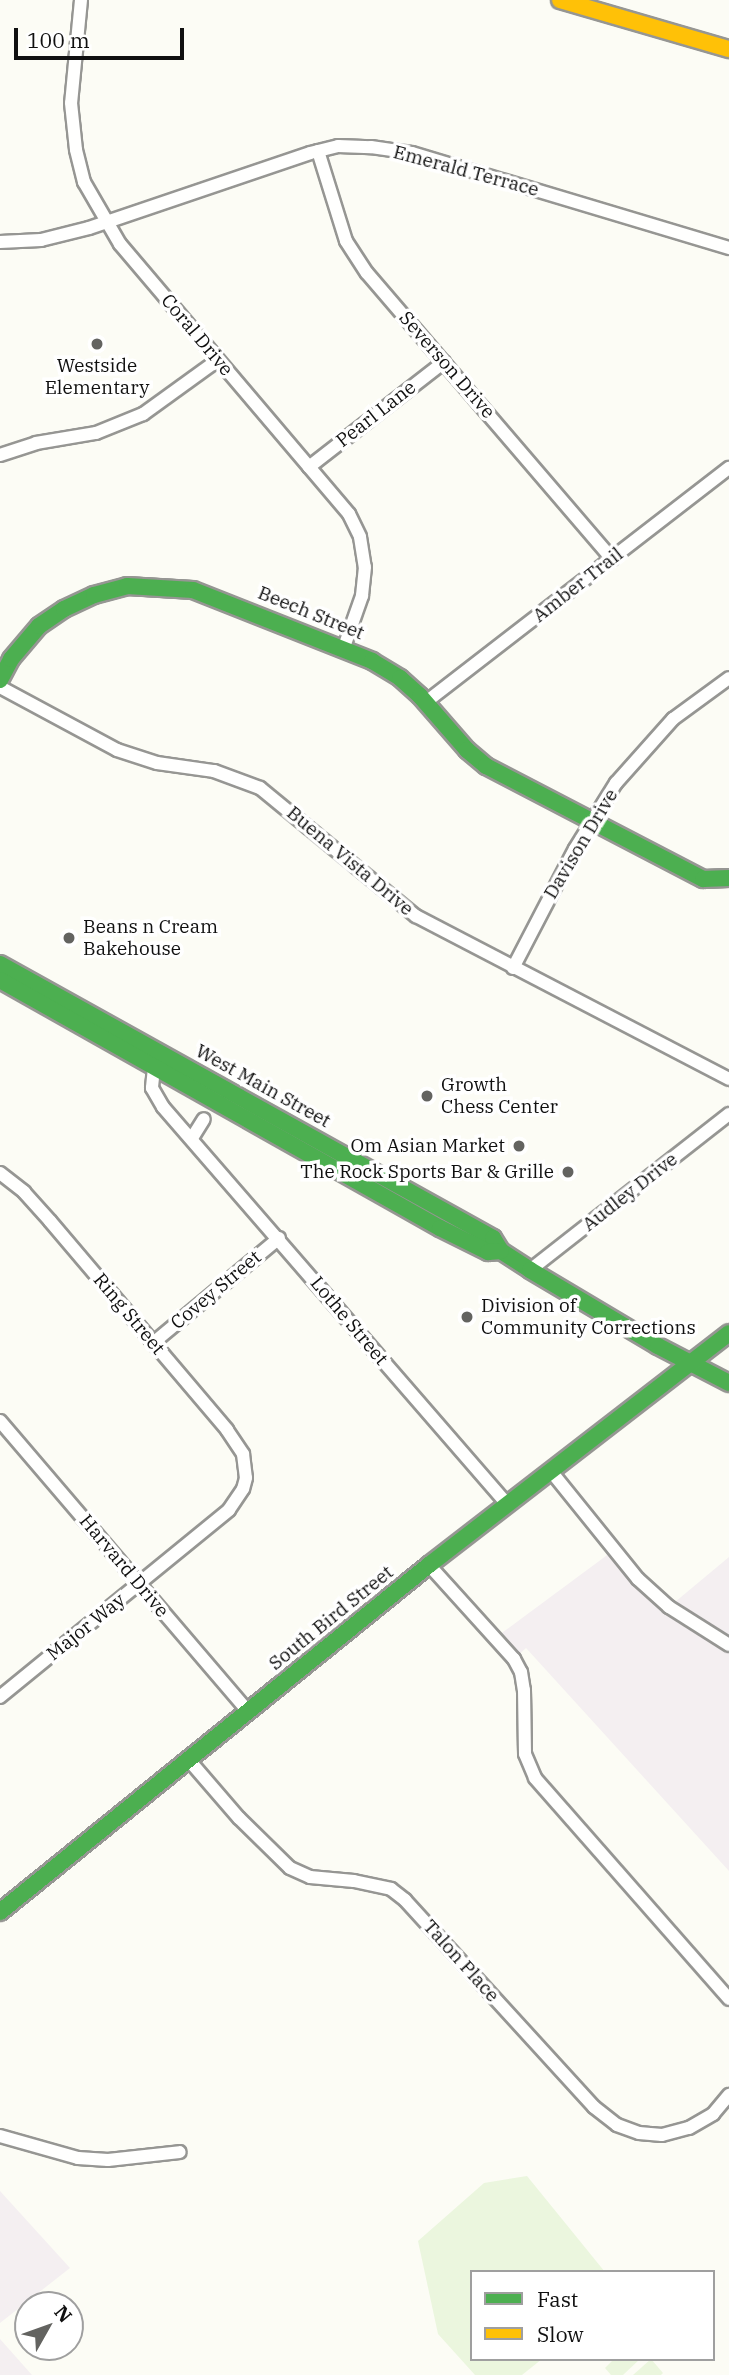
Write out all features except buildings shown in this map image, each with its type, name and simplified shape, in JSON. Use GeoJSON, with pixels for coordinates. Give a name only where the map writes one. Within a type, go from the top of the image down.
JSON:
{"type":"FeatureCollection","features":[{"type":"Feature","properties":{"kind":"main road"},"geometry":{"type":"LineString","coordinates":[[561,0],[729,49]]}},
{"type":"Feature","properties":{"kind":"main road","name":"Beech Street"},"geometry":{"type":"LineString","coordinates":[[0,680],[11,659],[39,626],[64,609],[94,594],[127,586],[193,590],[344,647],[400,678],[426,702],[467,750],[486,766],[703,879],[729,878]]}},
{"type":"Feature","properties":{"kind":"main road","name":"West Main Street"},"geometry":{"type":"LineString","coordinates":[[0,964],[493,1238],[501,1251],[530,1270],[657,1346],[729,1383]]}},
{"type":"Feature","properties":{"kind":"main road","name":"West Main Street"},"geometry":{"type":"LineString","coordinates":[[0,980],[452,1234],[488,1252],[501,1251]]}},
{"type":"Feature","properties":{"kind":"main road","name":"South Bird Street"},"geometry":{"type":"LineString","coordinates":[[0,1912],[429,1565],[729,1333]]}},
{"type":"Feature","properties":{"kind":"street","name":"Coral Drive"},"geometry":{"type":"LineString","coordinates":[[81,0],[74,63],[72,123],[84,182],[120,244],[349,514],[360,537],[365,566],[362,596],[344,647]]}},
{"type":"Feature","properties":{"kind":"street","name":"Emerald Terrace"},"geometry":{"type":"LineString","coordinates":[[0,242],[41,240],[106,222],[338,146],[371,147],[412,153],[729,248]]}},
{"type":"Feature","properties":{"kind":"street","name":"Severson Drive"},"geometry":{"type":"LineString","coordinates":[[318,151],[332,202],[354,254],[612,559]]}},
{"type":"Feature","properties":{"kind":"street"},"geometry":{"type":"LineString","coordinates":[[0,454],[36,443],[96,433],[143,414],[218,360]]}},
{"type":"Feature","properties":{"kind":"street","name":"Pearl Lane"},"geometry":{"type":"LineString","coordinates":[[309,467],[444,362]]}},
{"type":"Feature","properties":{"kind":"street","name":"Amber Trail"},"geometry":{"type":"LineString","coordinates":[[426,702],[729,468]]}},
{"type":"Feature","properties":{"kind":"street","name":"Davison Drive"},"geometry":{"type":"LineString","coordinates":[[513,968],[591,821],[616,783],[673,719],[729,678]]}},
{"type":"Feature","properties":{"kind":"street","name":"Buena Vista Drive"},"geometry":{"type":"LineString","coordinates":[[0,687],[117,750],[157,763],[214,771],[260,788],[416,916],[729,1079]]}},
{"type":"Feature","properties":{"kind":"street","name":"Lothe Street"},"geometry":{"type":"LineString","coordinates":[[154,1068],[151,1083],[154,1094],[507,1504]]}},
{"type":"Feature","properties":{"kind":"street","name":"Audley Drive"},"geometry":{"type":"LineString","coordinates":[[530,1270],[729,1114]]}},
{"type":"Feature","properties":{"kind":"street"},"geometry":{"type":"LineString","coordinates":[[192,1138],[204,1119]]}},
{"type":"Feature","properties":{"kind":"street","name":"Ring Street"},"geometry":{"type":"LineString","coordinates":[[0,1173],[24,1192],[50,1221],[227,1430],[243,1454],[245,1464]]}},
{"type":"Feature","properties":{"kind":"street","name":"Covey Street"},"geometry":{"type":"LineString","coordinates":[[153,1343],[279,1238]]}},
{"type":"Feature","properties":{"kind":"street","name":"Harvard Drive"},"geometry":{"type":"LineString","coordinates":[[0,1421],[248,1711]]}},
{"type":"Feature","properties":{"kind":"street","name":"Major Way"},"geometry":{"type":"LineString","coordinates":[[3,1690],[229,1510],[243,1489],[245,1464]]}},
{"type":"Feature","properties":{"kind":"street"},"geometry":{"type":"LineString","coordinates":[[550,1470],[638,1579],[669,1607],[729,1645]]}},
{"type":"Feature","properties":{"kind":"street"},"geometry":{"type":"LineString","coordinates":[[429,1565],[514,1659],[524,1690],[525,1754],[535,1778],[729,1999]]}},
{"type":"Feature","properties":{"kind":"street","name":"Talon Place"},"geometry":{"type":"LineString","coordinates":[[188,1759],[249,1828],[290,1868],[310,1877],[354,1881],[391,1889],[405,1900],[594,2107],[617,2124],[639,2133],[662,2135],[690,2128],[713,2114],[729,2095]]}},
{"type":"Feature","properties":{"kind":"street"},"geometry":{"type":"LineString","coordinates":[[0,2136],[78,2158],[108,2160],[180,2152]]}},
{"type":"Feature","properties":{"kind":"shaded area"},"geometry":{"type":"Polygon","coordinates":[[[614,1550],[669,1607],[729,1557],[729,1871],[526,1648],[514,1659],[495,1638],[614,1550]]]}},
{"type":"Feature","properties":{"kind":"shaded area"},"geometry":{"type":"Polygon","coordinates":[[[0,2191],[70,2268],[41,2291],[14,2291],[14,2312],[0,2323],[0,2191]]]}},
{"type":"Feature","properties":{"kind":"shaded area"},"geometry":{"type":"Polygon","coordinates":[[[0,2339],[14,2355],[14,2361],[20,2361],[32,2375],[0,2375],[0,2339]]]}},
{"type":"Feature","properties":{"kind":"green space"},"geometry":{"type":"Polygon","coordinates":[[[527,2176],[603,2270],[470,2270],[470,2361],[540,2361],[522,2375],[475,2375],[438,2334],[418,2241],[484,2183],[527,2176]]]}},
{"type":"Feature","properties":{"kind":"green space"},"geometry":{"type":"Polygon","coordinates":[[[612,2361],[638,2361],[623,2375],[611,2375],[605,2368],[612,2361]]]}},
{"type":"Feature","properties":{"kind":"green space"},"geometry":{"type":"Polygon","coordinates":[[[649,2361],[653,2361],[663,2373],[661,2375],[633,2375],[649,2361]]]}},
{"type":"Feature","properties":{"kind":"traffic: fast"},"geometry":{"type":"LineString","coordinates":[[0,680],[11,659],[39,626],[64,609],[94,595],[127,586],[193,590],[372,661],[400,678],[420,696],[467,750],[486,766],[703,879],[729,878]]}},
{"type":"Feature","properties":{"kind":"traffic: fast"},"geometry":{"type":"LineString","coordinates":[[0,964],[493,1238],[501,1251],[530,1270],[658,1346],[729,1383]]}},
{"type":"Feature","properties":{"kind":"traffic: fast"},"geometry":{"type":"LineString","coordinates":[[0,980],[440,1228],[488,1252],[501,1251]]}},
{"type":"Feature","properties":{"kind":"traffic: fast"},"geometry":{"type":"LineString","coordinates":[[0,1912],[429,1565],[729,1333]]}},
{"type":"Feature","properties":{"kind":"traffic: slow"},"geometry":{"type":"LineString","coordinates":[[560,0],[729,49]]}},
{"type":"Feature","properties":{"kind":"place","name":"Westside Elementary"},"geometry":{"type":"Point","coordinates":[97,344]}},
{"type":"Feature","properties":{"kind":"place","name":"Beans n Cream Bakehouse"},"geometry":{"type":"Point","coordinates":[69,938]}},
{"type":"Feature","properties":{"kind":"place","name":"Growth Chess Center"},"geometry":{"type":"Point","coordinates":[427,1096]}},
{"type":"Feature","properties":{"kind":"place","name":"Om Asian Market"},"geometry":{"type":"Point","coordinates":[519,1146]}},
{"type":"Feature","properties":{"kind":"place","name":"The Rock Sports Bar & Grille"},"geometry":{"type":"Point","coordinates":[568,1172]}},
{"type":"Feature","properties":{"kind":"place","name":"Division of Community Corrections"},"geometry":{"type":"Point","coordinates":[467,1317]}}]}
